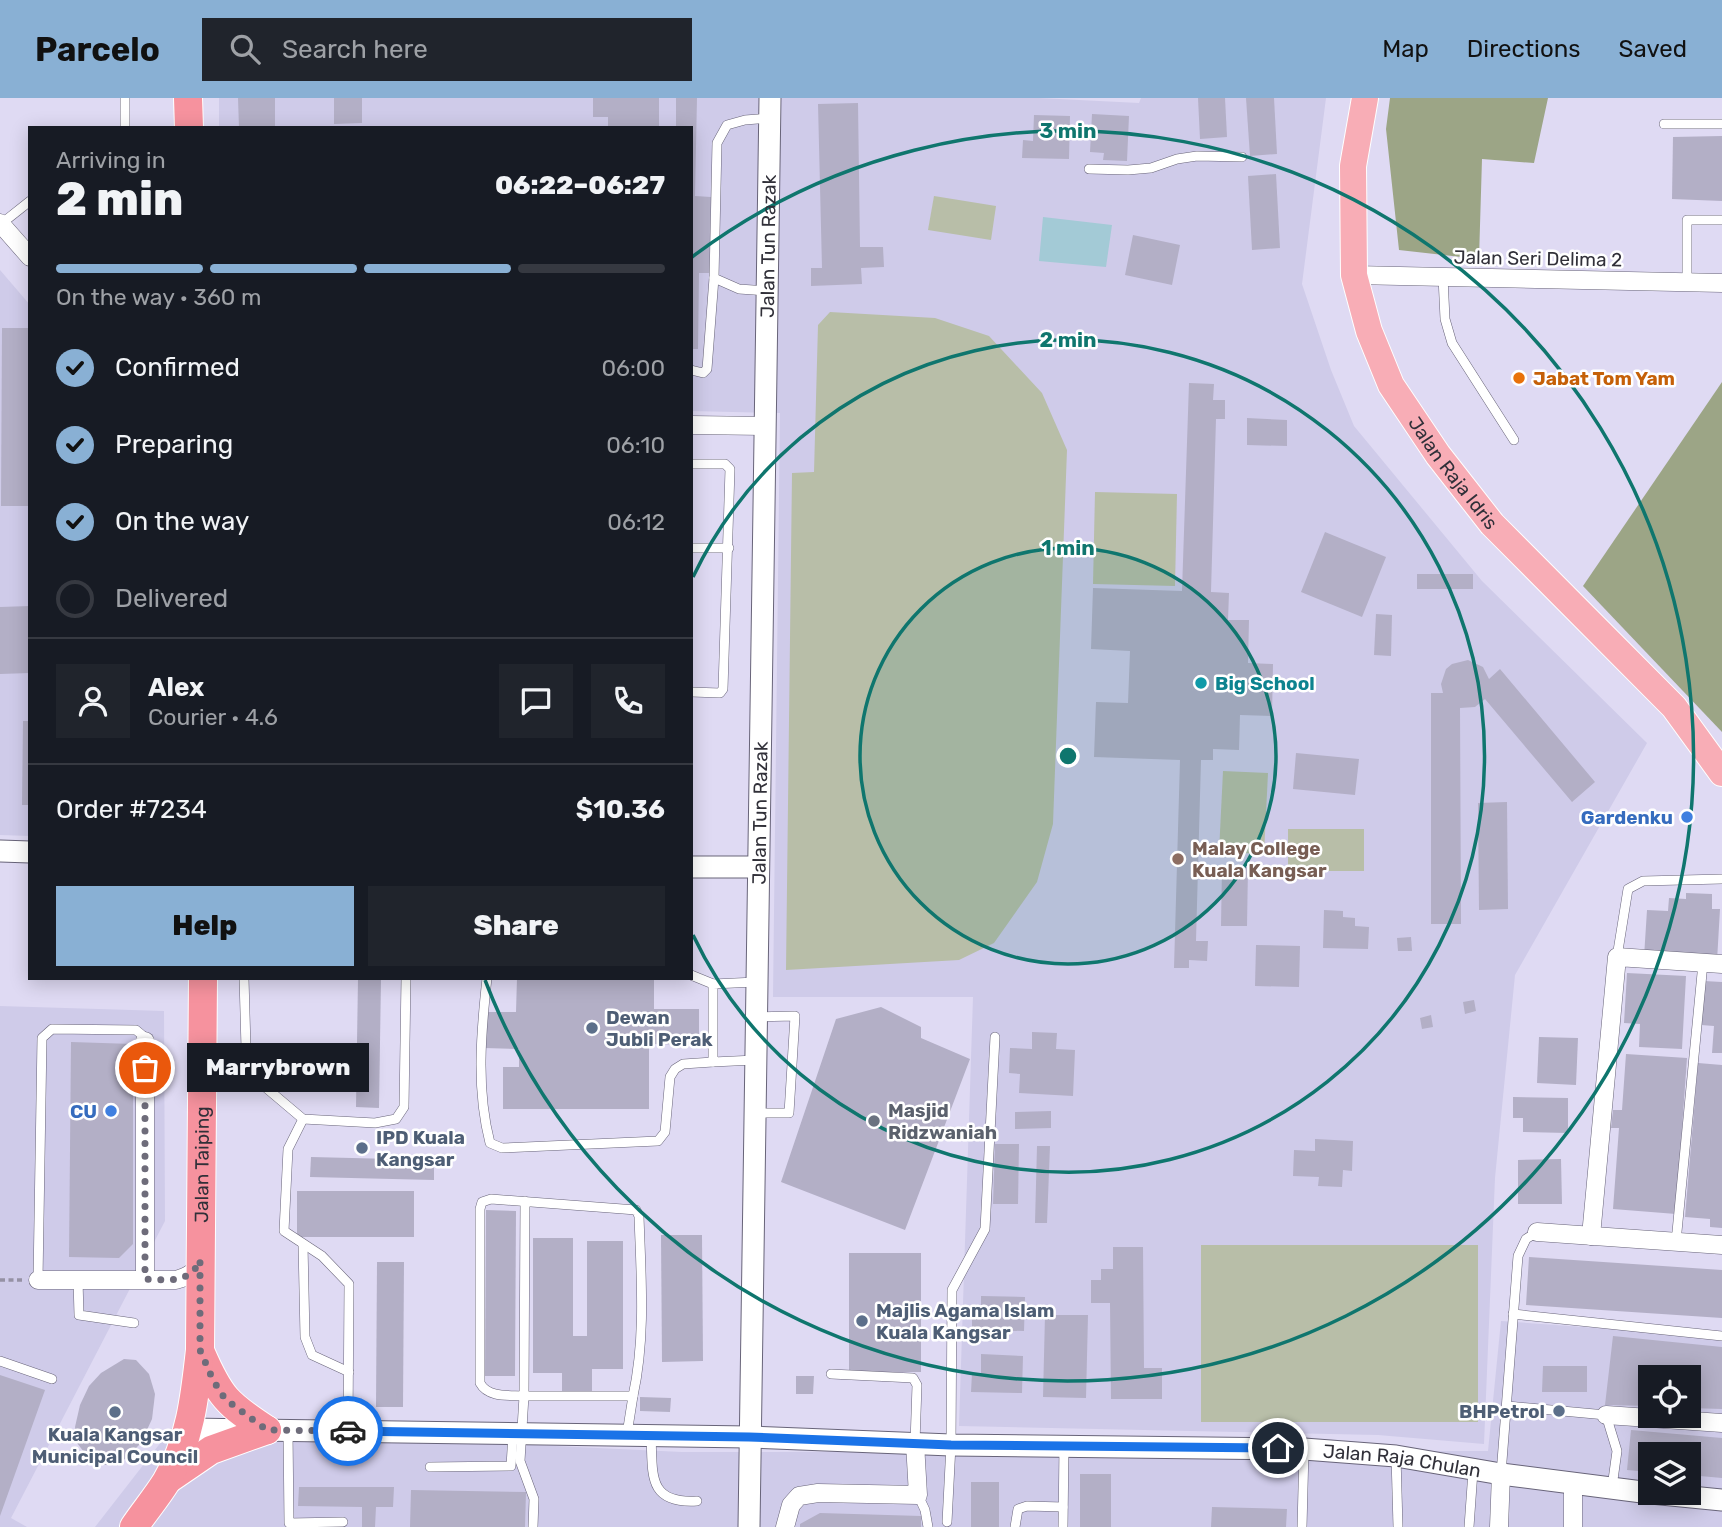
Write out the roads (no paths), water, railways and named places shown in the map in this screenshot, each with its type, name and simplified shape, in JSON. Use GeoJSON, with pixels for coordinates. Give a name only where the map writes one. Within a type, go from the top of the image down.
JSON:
{"type":"FeatureCollection","features":[{"type":"Feature","properties":{"kind":"highway"},"geometry":{"type":"LineString","coordinates":[[188,98],[189,126]]}},
{"type":"Feature","properties":{"kind":"highway","name":"Jalan Taiping"},"geometry":{"type":"LineString","coordinates":[[167,1481],[189,1429],[200,1350],[202,980]]}},
{"type":"Feature","properties":{"kind":"highway"},"geometry":{"type":"LineString","coordinates":[[200,1350],[225,1399],[277,1430]]}},
{"type":"Feature","properties":{"kind":"highway"},"geometry":{"type":"LineString","coordinates":[[134,1527],[167,1481],[190,1462],[211,1450],[277,1430]]}},
{"type":"Feature","properties":{"kind":"main road","name":"Jalan Raja Idris"},"geometry":{"type":"LineString","coordinates":[[1366,98],[1353,166],[1354,275],[1369,331],[1391,385],[1438,454],[1492,524],[1674,707],[1722,773]]}},
{"type":"Feature","properties":{"kind":"street","name":"Jalan Tun Razak"},"geometry":{"type":"LineString","coordinates":[[749,1527],[770,108]]}},
{"type":"Feature","properties":{"kind":"street"},"geometry":{"type":"LineString","coordinates":[[1,223],[28,255]]}},
{"type":"Feature","properties":{"kind":"street","name":"Jalan Seri Delima 2"},"geometry":{"type":"LineString","coordinates":[[1354,275],[1722,283]]}},
{"type":"Feature","properties":{"kind":"street"},"geometry":{"type":"LineString","coordinates":[[693,425],[765,426]]}},
{"type":"Feature","properties":{"kind":"street"},"geometry":{"type":"LineString","coordinates":[[0,851],[28,852]]}},
{"type":"Feature","properties":{"kind":"street"},"geometry":{"type":"LineString","coordinates":[[693,867],[758,867]]}},
{"type":"Feature","properties":{"kind":"street"},"geometry":{"type":"LineString","coordinates":[[1591,1236],[1617,957],[1722,964]]}},
{"type":"Feature","properties":{"kind":"street"},"geometry":{"type":"LineString","coordinates":[[145,1041],[145,1279]]}},
{"type":"Feature","properties":{"kind":"street"},"geometry":{"type":"LineString","coordinates":[[1537,1232],[1722,1245]]}},
{"type":"Feature","properties":{"kind":"street"},"geometry":{"type":"LineString","coordinates":[[38,1280],[176,1280],[189,1276],[200,1260]]}},
{"type":"Feature","properties":{"kind":"street"},"geometry":{"type":"LineString","coordinates":[[176,1280],[190,1288],[199,1305]]}},
{"type":"Feature","properties":{"kind":"street"},"geometry":{"type":"LineString","coordinates":[[1606,1415],[1722,1423]]}},
{"type":"Feature","properties":{"kind":"street","name":"Jalan Raja Chulan"},"geometry":{"type":"LineString","coordinates":[[189,1429],[749,1437],[951,1445],[1304,1449],[1396,1456],[1573,1485],[1638,1492]]}},
{"type":"Feature","properties":{"kind":"street"},"geometry":{"type":"LineString","coordinates":[[785,1527],[791,1505],[799,1496],[818,1493],[918,1495],[915,1443]]}},
{"type":"Feature","properties":{"kind":"street"},"geometry":{"type":"LineString","coordinates":[[1499,1527],[1501,1474]]}},
{"type":"Feature","properties":{"kind":"street"},"geometry":{"type":"LineString","coordinates":[[1573,1485],[1573,1527]]}},
{"type":"Feature","properties":{"kind":"street","name":"Jalan Raja Chulan"},"geometry":{"type":"LineString","coordinates":[[1701,1498],[1722,1500]]}},
{"type":"Feature","properties":{"kind":"lane"},"geometry":{"type":"LineString","coordinates":[[125,98],[125,126]]}},
{"type":"Feature","properties":{"kind":"lane"},"geometry":{"type":"LineString","coordinates":[[693,370],[703,373],[707,369],[714,278],[717,143],[727,125],[770,108]]}},
{"type":"Feature","properties":{"kind":"lane"},"geometry":{"type":"LineString","coordinates":[[1664,124],[1722,124]]}},
{"type":"Feature","properties":{"kind":"lane"},"geometry":{"type":"LineString","coordinates":[[1089,169],[1128,170],[1187,158],[1242,156]]}},
{"type":"Feature","properties":{"kind":"lane"},"geometry":{"type":"LineString","coordinates":[[1,223],[28,203]]}},
{"type":"Feature","properties":{"kind":"lane"},"geometry":{"type":"LineString","coordinates":[[1687,282],[1687,220],[1722,220]]}},
{"type":"Feature","properties":{"kind":"lane"},"geometry":{"type":"LineString","coordinates":[[1443,277],[1445,318],[1452,343],[1514,440]]}},
{"type":"Feature","properties":{"kind":"lane"},"geometry":{"type":"LineString","coordinates":[[714,278],[739,289],[767,291]]}},
{"type":"Feature","properties":{"kind":"lane"},"geometry":{"type":"LineString","coordinates":[[693,464],[728,466],[729,548],[723,689],[720,693],[693,692]]}},
{"type":"Feature","properties":{"kind":"lane"},"geometry":{"type":"LineString","coordinates":[[693,548],[729,548]]}},
{"type":"Feature","properties":{"kind":"lane"},"geometry":{"type":"LineString","coordinates":[[1617,957],[1628,889],[1643,881],[1722,879]]}},
{"type":"Feature","properties":{"kind":"lane"},"geometry":{"type":"LineString","coordinates":[[1676,1242],[1703,963]]}},
{"type":"Feature","properties":{"kind":"lane"},"geometry":{"type":"LineString","coordinates":[[693,976],[713,984],[756,982]]}},
{"type":"Feature","properties":{"kind":"lane"},"geometry":{"type":"LineString","coordinates":[[244,980],[246,1048],[258,1082],[303,1119],[375,1123],[396,1119],[404,1107],[406,980]]}},
{"type":"Feature","properties":{"kind":"lane"},"geometry":{"type":"LineString","coordinates":[[487,980],[480,1062],[484,1122],[490,1143],[502,1148],[658,1141],[665,1132],[670,1077],[675,1069],[683,1064],[755,1060]]}},
{"type":"Feature","properties":{"kind":"lane"},"geometry":{"type":"LineString","coordinates":[[713,984],[713,1062]]}},
{"type":"Feature","properties":{"kind":"lane"},"geometry":{"type":"LineString","coordinates":[[754,1113],[789,1113],[795,1016],[756,1017]]}},
{"type":"Feature","properties":{"kind":"lane"},"geometry":{"type":"LineString","coordinates":[[38,1280],[42,1038],[52,1029],[136,1030],[145,1041]]}},
{"type":"Feature","properties":{"kind":"lane"},"geometry":{"type":"LineString","coordinates":[[947,1522],[951,1445],[952,1290],[985,1229],[995,1037]]}},
{"type":"Feature","properties":{"kind":"lane"},"geometry":{"type":"LineString","coordinates":[[303,1119],[288,1149],[284,1231],[322,1256],[349,1284],[348,1431]]}},
{"type":"Feature","properties":{"kind":"lane"},"geometry":{"type":"LineString","coordinates":[[627,1436],[639,1370],[642,1323],[639,1216],[636,1210],[525,1201],[486,1199],[482,1202],[480,1384],[483,1389],[490,1393],[524,1396],[633,1396]]}},
{"type":"Feature","properties":{"kind":"lane"},"geometry":{"type":"LineString","coordinates":[[430,1467],[511,1466],[524,1396],[525,1201]]}},
{"type":"Feature","properties":{"kind":"lane"},"geometry":{"type":"LineString","coordinates":[[1501,1474],[1518,1256],[1526,1239],[1537,1232]]}},
{"type":"Feature","properties":{"kind":"lane"},"geometry":{"type":"LineString","coordinates":[[303,1244],[305,1337],[312,1355],[349,1372]]}},
{"type":"Feature","properties":{"kind":"lane"},"geometry":{"type":"LineString","coordinates":[[78,1280],[79,1315],[134,1323]]}},
{"type":"Feature","properties":{"kind":"lane"},"geometry":{"type":"LineString","coordinates":[[1514,1314],[1722,1336]]}},
{"type":"Feature","properties":{"kind":"lane"},"geometry":{"type":"LineString","coordinates":[[0,1361],[52,1379]]}},
{"type":"Feature","properties":{"kind":"lane"},"geometry":{"type":"LineString","coordinates":[[831,1374],[913,1378],[917,1385],[915,1443]]}},
{"type":"Feature","properties":{"kind":"lane"},"geometry":{"type":"LineString","coordinates":[[1507,1406],[1606,1415],[1616,1451],[1612,1489]]}},
{"type":"Feature","properties":{"kind":"lane"},"geometry":{"type":"LineString","coordinates":[[277,1430],[289,1523],[343,1522]]}},
{"type":"Feature","properties":{"kind":"lane"},"geometry":{"type":"LineString","coordinates":[[518,1434],[520,1461],[534,1499],[533,1527]]}},
{"type":"Feature","properties":{"kind":"lane"},"geometry":{"type":"LineString","coordinates":[[651,1436],[653,1480],[662,1493],[676,1502],[697,1501]]}},
{"type":"Feature","properties":{"kind":"lane"},"geometry":{"type":"LineString","coordinates":[[1063,1527],[1064,1446]]}},
{"type":"Feature","properties":{"kind":"lane"},"geometry":{"type":"LineString","coordinates":[[1303,1527],[1304,1449]]}},
{"type":"Feature","properties":{"kind":"lane"},"geometry":{"type":"LineString","coordinates":[[1396,1456],[1398,1527]]}},
{"type":"Feature","properties":{"kind":"lane"},"geometry":{"type":"LineString","coordinates":[[1469,1527],[1473,1469]]}},
{"type":"Feature","properties":{"kind":"lane"},"geometry":{"type":"LineString","coordinates":[[918,1495],[925,1510],[928,1527]]}},
{"type":"Feature","properties":{"kind":"lane"},"geometry":{"type":"LineString","coordinates":[[1015,1527],[1018,1509],[1027,1506],[1063,1507]]}},
{"type":"Feature","properties":{"kind":"water"},"geometry":{"type":"Polygon","coordinates":[[[1043,217],[1112,225],[1106,267],[1039,261],[1043,217]]]}},
{"type":"Feature","properties":{"kind":"place","name":"Jabat Tom Yam"},"geometry":{"type":"Point","coordinates":[1519,378]}},
{"type":"Feature","properties":{"kind":"place","name":"Big School"},"geometry":{"type":"Point","coordinates":[1201,683]}},
{"type":"Feature","properties":{"kind":"place","name":"Gardenku"},"geometry":{"type":"Point","coordinates":[1687,817]}},
{"type":"Feature","properties":{"kind":"place","name":"Malay College Kuala Kangsar"},"geometry":{"type":"Point","coordinates":[1178,859]}},
{"type":"Feature","properties":{"kind":"place","name":"Dewan Jubli Perak"},"geometry":{"type":"Point","coordinates":[592,1028]}},
{"type":"Feature","properties":{"kind":"place","name":"Marrybrown"},"geometry":{"type":"Point","coordinates":[145,1068]}},
{"type":"Feature","properties":{"kind":"place","name":"CU"},"geometry":{"type":"Point","coordinates":[111,1111]}},
{"type":"Feature","properties":{"kind":"place","name":"Masjid Ridzwaniah"},"geometry":{"type":"Point","coordinates":[874,1121]}},
{"type":"Feature","properties":{"kind":"place","name":"IPD Kuala Kangsar"},"geometry":{"type":"Point","coordinates":[362,1148]}},
{"type":"Feature","properties":{"kind":"place","name":"Majlis Agama Islam Kuala Kangsar"},"geometry":{"type":"Point","coordinates":[862,1321]}},
{"type":"Feature","properties":{"kind":"place","name":"BHPetrol"},"geometry":{"type":"Point","coordinates":[1559,1411]}},
{"type":"Feature","properties":{"kind":"place","name":"Kuala Kangsar Municipal Council"},"geometry":{"type":"Point","coordinates":[115,1412]}}]}
